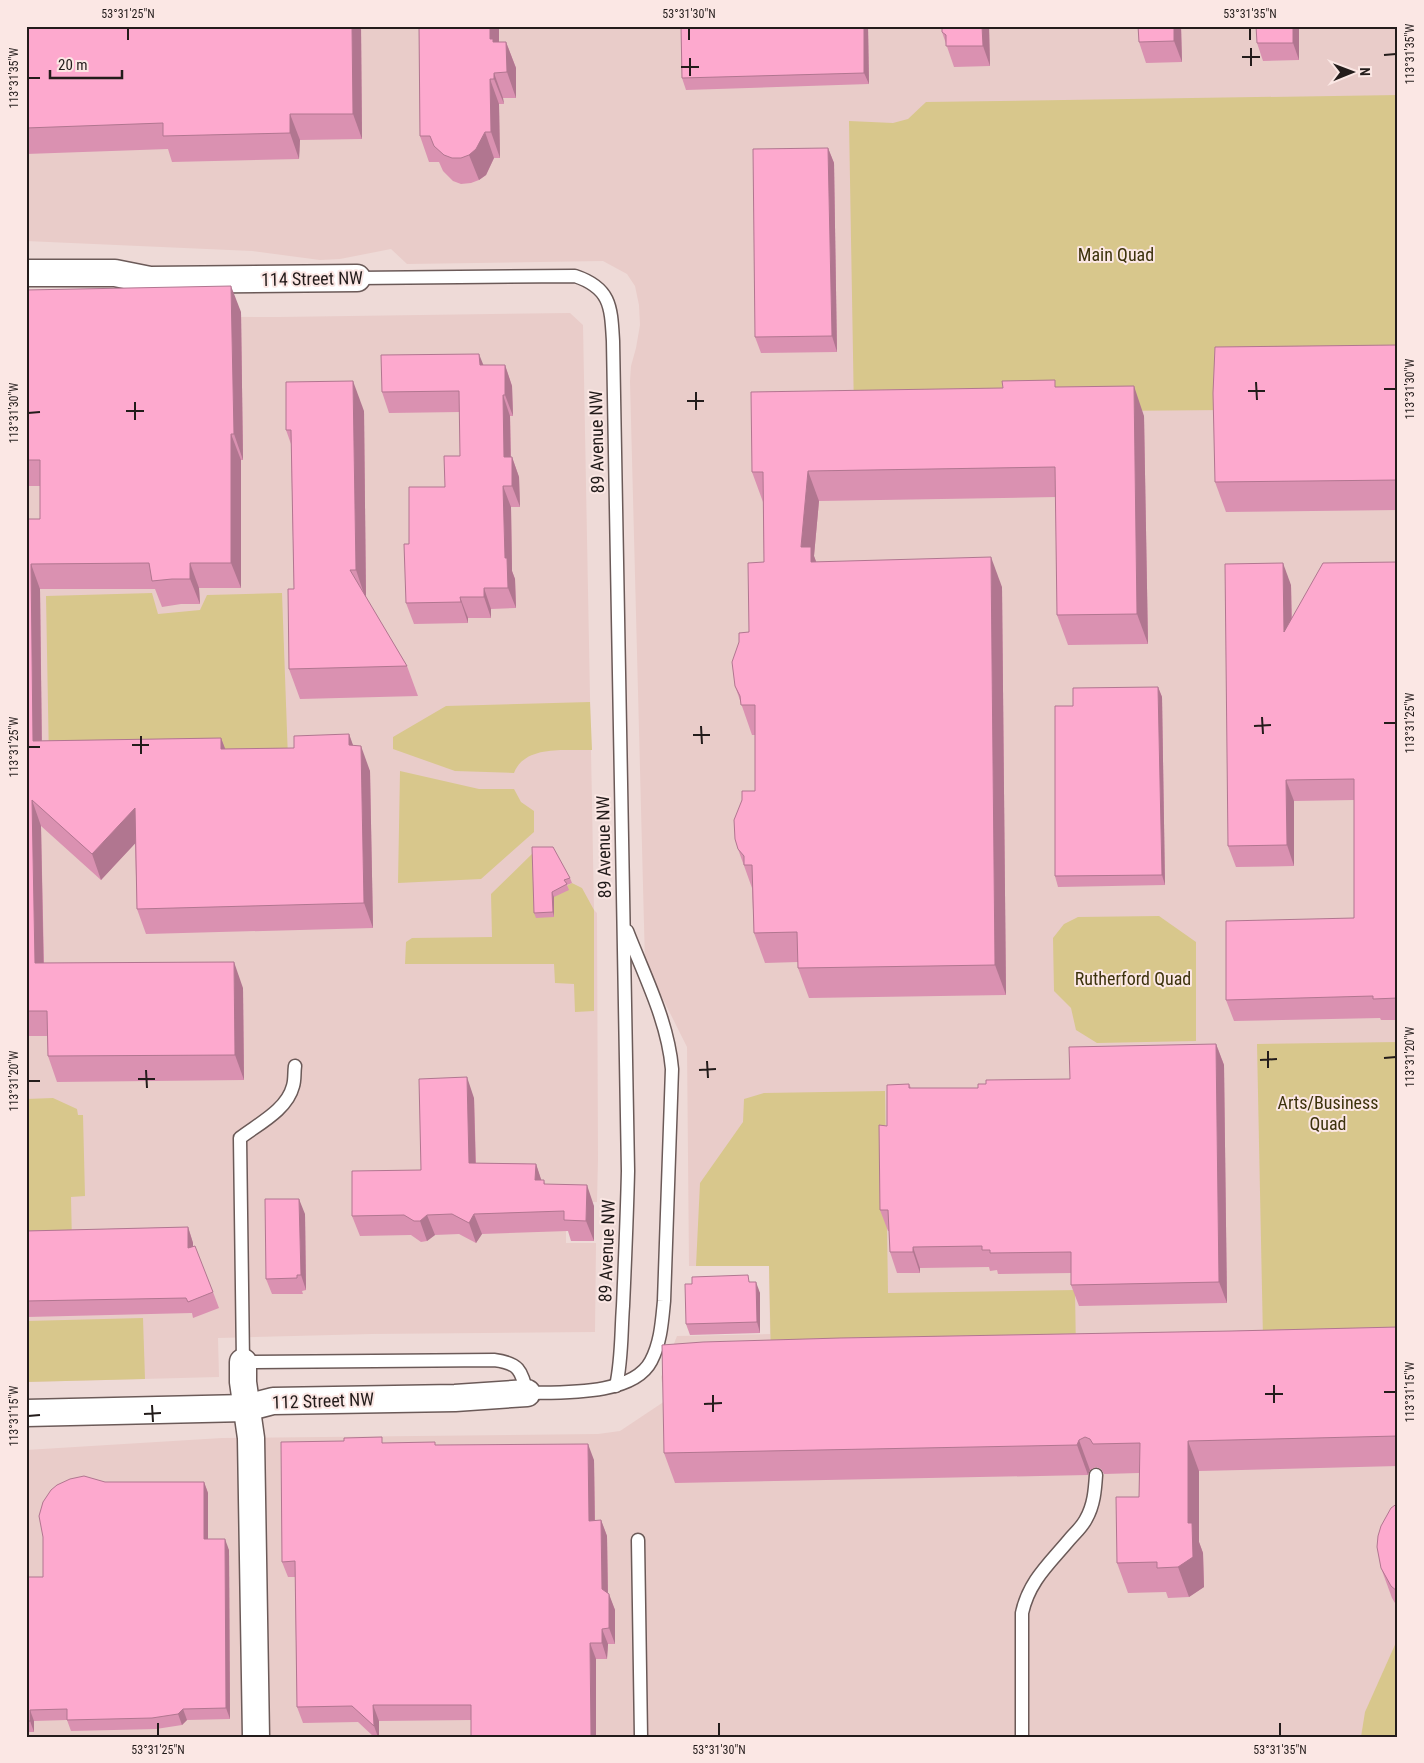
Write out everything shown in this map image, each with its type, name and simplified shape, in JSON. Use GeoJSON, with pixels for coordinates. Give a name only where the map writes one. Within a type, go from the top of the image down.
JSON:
{"type":"FeatureCollection","features":[{"type":"Feature","properties":{"kind":"street","name":"114 Street NW"},"geometry":{"type":"LineString","coordinates":[[26,273],[101,272],[150,280],[357,278]]}},
{"type":"Feature","properties":{"kind":"street"},"geometry":{"type":"LineString","coordinates":[[243,1362],[243,1382],[251,1438],[256,1737]]}},
{"type":"Feature","properties":{"kind":"street","name":"112 Street NW"},"geometry":{"type":"LineString","coordinates":[[26,1412],[246,1408],[273,1401],[455,1398],[527,1394]]}},
{"type":"Feature","properties":{"kind":"lane","name":"114 Street NW"},"geometry":{"type":"LineString","coordinates":[[357,278],[575,276],[586,280],[596,287]]}},
{"type":"Feature","properties":{"kind":"lane","name":"89 Avenue NW"},"geometry":{"type":"LineString","coordinates":[[596,287],[604,294],[609,303],[614,341],[628,1170],[621,1347],[616,1386]]}},
{"type":"Feature","properties":{"kind":"lane"},"geometry":{"type":"LineString","coordinates":[[616,1386],[634,1378],[652,1360],[661,1333],[664,1301],[672,1069],[670,1047],[665,1029],[623,922]]}},
{"type":"Feature","properties":{"kind":"lane"},"geometry":{"type":"LineString","coordinates":[[294,1066],[293,1088],[285,1101],[278,1110],[240,1138],[243,1362],[494,1360],[513,1364],[518,1368],[527,1394]]}},
{"type":"Feature","properties":{"kind":"lane","name":"112 Street NW"},"geometry":{"type":"LineString","coordinates":[[527,1394],[591,1390],[616,1386]]}},
{"type":"Feature","properties":{"kind":"lane"},"geometry":{"type":"LineString","coordinates":[[1022,1737],[1022,1613],[1025,1598],[1032,1584],[1085,1521],[1092,1507],[1096,1474]]}},
{"type":"Feature","properties":{"kind":"lane"},"geometry":{"type":"LineString","coordinates":[[638,1540],[642,1737]]}},
{"type":"Feature","properties":{"kind":"shaded area"},"geometry":{"type":"Polygon","coordinates":[[[26,26],[1398,26],[1398,1737],[26,1737],[26,1450],[222,1438],[598,1434],[620,1431],[665,1401],[661,1377],[677,1336],[770,1334],[769,1266],[689,1266],[687,1047],[645,963],[630,381],[631,366],[640,325],[639,305],[635,286],[627,274],[603,261],[407,264],[391,249],[340,259],[320,260],[252,251],[26,241],[26,26]]]}},
{"type":"Feature","properties":{"kind":"shaded area"},"geometry":{"type":"Polygon","coordinates":[[[570,313],[583,325],[594,910],[597,913],[598,1159],[597,1202],[566,1203],[566,1243],[596,1243],[595,1332],[372,1334],[218,1338],[219,1377],[26,1382],[26,316],[279,317],[570,313]]]}},
{"type":"Feature","properties":{"kind":"green space","name":"Main Quad"},"geometry":{"type":"Polygon","coordinates":[[[1398,95],[1398,375],[1226,410],[854,413],[849,121],[893,123],[908,119],[926,102],[1398,95]]]}},
{"type":"Feature","properties":{"kind":"green space"},"geometry":{"type":"Polygon","coordinates":[[[152,593],[158,614],[200,610],[207,595],[282,593],[288,759],[49,762],[46,596],[152,593]]]}},
{"type":"Feature","properties":{"kind":"green space"},"geometry":{"type":"Polygon","coordinates":[[[590,702],[592,750],[559,750],[537,753],[527,757],[519,764],[514,773],[455,771],[393,749],[393,737],[446,706],[590,702]]]}},
{"type":"Feature","properties":{"kind":"green space"},"geometry":{"type":"Polygon","coordinates":[[[400,771],[479,789],[514,789],[521,802],[534,811],[534,832],[481,879],[398,883],[400,771]]]}},
{"type":"Feature","properties":{"kind":"green space"},"geometry":{"type":"Polygon","coordinates":[[[534,852],[554,893],[572,883],[582,888],[594,910],[594,1011],[575,1012],[574,984],[555,983],[554,964],[405,964],[406,942],[412,938],[492,937],[491,894],[534,852]]]}},
{"type":"Feature","properties":{"kind":"green space","name":"Rutherford Quad"},"geometry":{"type":"Polygon","coordinates":[[[1159,916],[1196,942],[1196,1041],[1097,1043],[1076,1030],[1071,1008],[1054,991],[1053,938],[1064,924],[1078,917],[1159,916]]]}},
{"type":"Feature","properties":{"kind":"green space","name":"Arts/Business Quad"},"geometry":{"type":"Polygon","coordinates":[[[1398,1042],[1398,1336],[1263,1339],[1257,1044],[1398,1042]]]}},
{"type":"Feature","properties":{"kind":"green space"},"geometry":{"type":"Polygon","coordinates":[[[885,1091],[888,1293],[1075,1290],[1076,1353],[771,1360],[769,1266],[696,1266],[700,1183],[743,1122],[744,1099],[764,1093],[885,1091]]]}},
{"type":"Feature","properties":{"kind":"green space"},"geometry":{"type":"Polygon","coordinates":[[[53,1098],[77,1109],[78,1115],[83,1115],[85,1196],[71,1197],[72,1244],[26,1245],[26,1099],[53,1098]]]}},
{"type":"Feature","properties":{"kind":"green space"},"geometry":{"type":"Polygon","coordinates":[[[143,1318],[145,1379],[26,1382],[26,1321],[143,1318]]]}},
{"type":"Feature","properties":{"kind":"green space"},"geometry":{"type":"Polygon","coordinates":[[[1398,1638],[1398,1737],[1361,1737],[1365,1712],[1398,1638]]]}},
{"type":"Feature","properties":{"kind":"building"},"geometry":{"type":"Polygon","coordinates":[[[26,26],[352,26],[353,114],[290,114],[290,133],[163,136],[163,123],[26,128],[26,26]]]}},
{"type":"Feature","properties":{"kind":"building"},"geometry":{"type":"Polygon","coordinates":[[[419,26],[490,26],[490,39],[493,39],[493,42],[506,42],[507,72],[494,73],[494,79],[490,79],[491,132],[485,132],[476,149],[469,155],[461,158],[452,158],[444,155],[434,146],[430,136],[420,136],[419,26]]]}},
{"type":"Feature","properties":{"kind":"building"},"geometry":{"type":"Polygon","coordinates":[[[681,26],[864,26],[864,73],[682,78],[681,26]]]}},
{"type":"Feature","properties":{"kind":"building"},"geometry":{"type":"Polygon","coordinates":[[[942,26],[982,26],[983,46],[946,46],[946,35],[942,32],[942,26]]]}},
{"type":"Feature","properties":{"kind":"building"},"geometry":{"type":"Polygon","coordinates":[[[1138,26],[1174,26],[1174,41],[1139,42],[1138,26]]]}},
{"type":"Feature","properties":{"kind":"building"},"geometry":{"type":"Polygon","coordinates":[[[1256,26],[1293,26],[1293,43],[1257,43],[1256,26]]]}},
{"type":"Feature","properties":{"kind":"building"},"geometry":{"type":"Polygon","coordinates":[[[828,148],[832,336],[755,337],[753,149],[828,148]]]}},
{"type":"Feature","properties":{"kind":"building"},"geometry":{"type":"Polygon","coordinates":[[[231,286],[234,434],[231,434],[231,563],[190,563],[190,579],[152,581],[149,563],[31,564],[33,741],[221,738],[221,749],[294,748],[294,736],[349,734],[349,745],[361,746],[364,903],[137,909],[135,808],[92,854],[32,800],[35,963],[234,962],[235,1055],[48,1056],[47,1011],[26,1011],[26,519],[40,519],[40,460],[26,460],[26,290],[231,286]]]}},
{"type":"Feature","properties":{"kind":"building"},"geometry":{"type":"Polygon","coordinates":[[[1398,345],[1398,480],[1215,482],[1213,393],[1215,347],[1398,345]]]}},
{"type":"Feature","properties":{"kind":"building"},"geometry":{"type":"Polygon","coordinates":[[[479,354],[480,365],[505,365],[505,395],[503,395],[504,457],[512,457],[512,486],[503,486],[505,558],[507,558],[508,588],[484,588],[484,597],[460,597],[461,602],[406,603],[404,544],[409,544],[409,487],[445,487],[444,456],[460,456],[459,391],[382,392],[381,355],[479,354]]]}},
{"type":"Feature","properties":{"kind":"building"},"geometry":{"type":"Polygon","coordinates":[[[1055,380],[1055,387],[1134,386],[1137,614],[1057,615],[1055,467],[808,471],[801,547],[811,547],[811,562],[991,557],[995,965],[798,968],[797,932],[754,933],[752,865],[744,865],[744,856],[738,849],[735,839],[734,820],[742,800],[742,791],[755,791],[755,705],[741,705],[740,696],[735,686],[732,662],[739,642],[739,633],[749,632],[748,563],[764,562],[763,472],[752,472],[751,392],[1003,388],[1002,381],[1055,380]]]}},
{"type":"Feature","properties":{"kind":"building"},"geometry":{"type":"Polygon","coordinates":[[[353,381],[356,570],[350,570],[407,666],[289,669],[288,589],[294,589],[291,430],[286,430],[286,382],[353,381]]]}},
{"type":"Feature","properties":{"kind":"building"},"geometry":{"type":"Polygon","coordinates":[[[1398,562],[1398,998],[1373,999],[1373,996],[1226,1000],[1226,921],[1354,918],[1354,779],[1286,780],[1287,845],[1228,846],[1225,564],[1283,563],[1284,632],[1323,563],[1398,562]]]}},
{"type":"Feature","properties":{"kind":"building"},"geometry":{"type":"Polygon","coordinates":[[[1158,687],[1162,875],[1055,876],[1055,706],[1073,706],[1073,688],[1158,687]]]}},
{"type":"Feature","properties":{"kind":"building"},"geometry":{"type":"Polygon","coordinates":[[[532,847],[553,847],[570,878],[564,880],[567,884],[552,892],[553,912],[534,913],[532,847]]]}},
{"type":"Feature","properties":{"kind":"building"},"geometry":{"type":"Polygon","coordinates":[[[1216,1044],[1219,1282],[1071,1285],[1071,1252],[990,1253],[990,1250],[982,1250],[982,1246],[913,1247],[913,1252],[890,1252],[888,1210],[880,1210],[879,1125],[887,1126],[887,1085],[909,1084],[909,1088],[978,1088],[978,1084],[986,1084],[986,1080],[1070,1079],[1069,1047],[1216,1044]]]}},
{"type":"Feature","properties":{"kind":"building"},"geometry":{"type":"Polygon","coordinates":[[[467,1077],[469,1163],[536,1164],[535,1180],[544,1180],[544,1184],[587,1185],[586,1221],[564,1220],[564,1211],[474,1214],[469,1223],[452,1214],[427,1215],[420,1221],[414,1221],[404,1215],[352,1216],[352,1171],[421,1170],[419,1079],[467,1077]]]}},
{"type":"Feature","properties":{"kind":"building"},"geometry":{"type":"Polygon","coordinates":[[[265,1199],[299,1199],[301,1275],[297,1275],[297,1278],[266,1279],[265,1199]]]}},
{"type":"Feature","properties":{"kind":"building"},"geometry":{"type":"Polygon","coordinates":[[[188,1227],[188,1248],[195,1246],[213,1292],[188,1302],[186,1298],[26,1301],[26,1231],[188,1227]]]}},
{"type":"Feature","properties":{"kind":"building"},"geometry":{"type":"Polygon","coordinates":[[[748,1275],[749,1282],[756,1282],[757,1322],[686,1324],[685,1284],[692,1284],[692,1277],[748,1275]]]}},
{"type":"Feature","properties":{"kind":"building"},"geometry":{"type":"Polygon","coordinates":[[[1398,1327],[1398,1436],[1188,1441],[1188,1523],[1192,1523],[1193,1557],[1178,1567],[1157,1568],[1157,1562],[1117,1563],[1116,1497],[1139,1497],[1140,1443],[1093,1444],[1090,1439],[1085,1437],[1079,1440],[1077,1445],[664,1453],[662,1345],[840,1338],[1398,1327]]]}},
{"type":"Feature","properties":{"kind":"building"},"geometry":{"type":"Polygon","coordinates":[[[382,1437],[382,1443],[435,1442],[435,1445],[588,1444],[589,1521],[601,1520],[602,1589],[609,1594],[609,1628],[602,1629],[602,1643],[590,1643],[591,1737],[471,1737],[471,1705],[373,1705],[374,1726],[352,1706],[297,1707],[295,1561],[282,1562],[281,1442],[344,1441],[344,1438],[382,1437]]]}},
{"type":"Feature","properties":{"kind":"building"},"geometry":{"type":"Polygon","coordinates":[[[84,1476],[105,1482],[204,1482],[204,1539],[225,1539],[226,1708],[183,1709],[178,1714],[152,1718],[67,1720],[67,1709],[30,1710],[30,1721],[26,1721],[26,1577],[43,1577],[43,1537],[39,1516],[43,1502],[51,1490],[70,1479],[84,1476]]]}},
{"type":"Feature","properties":{"kind":"building"},"geometry":{"type":"Polygon","coordinates":[[[1398,1503],[1398,1592],[1391,1586],[1381,1568],[1377,1547],[1381,1526],[1391,1508],[1398,1503]]]}}]}
